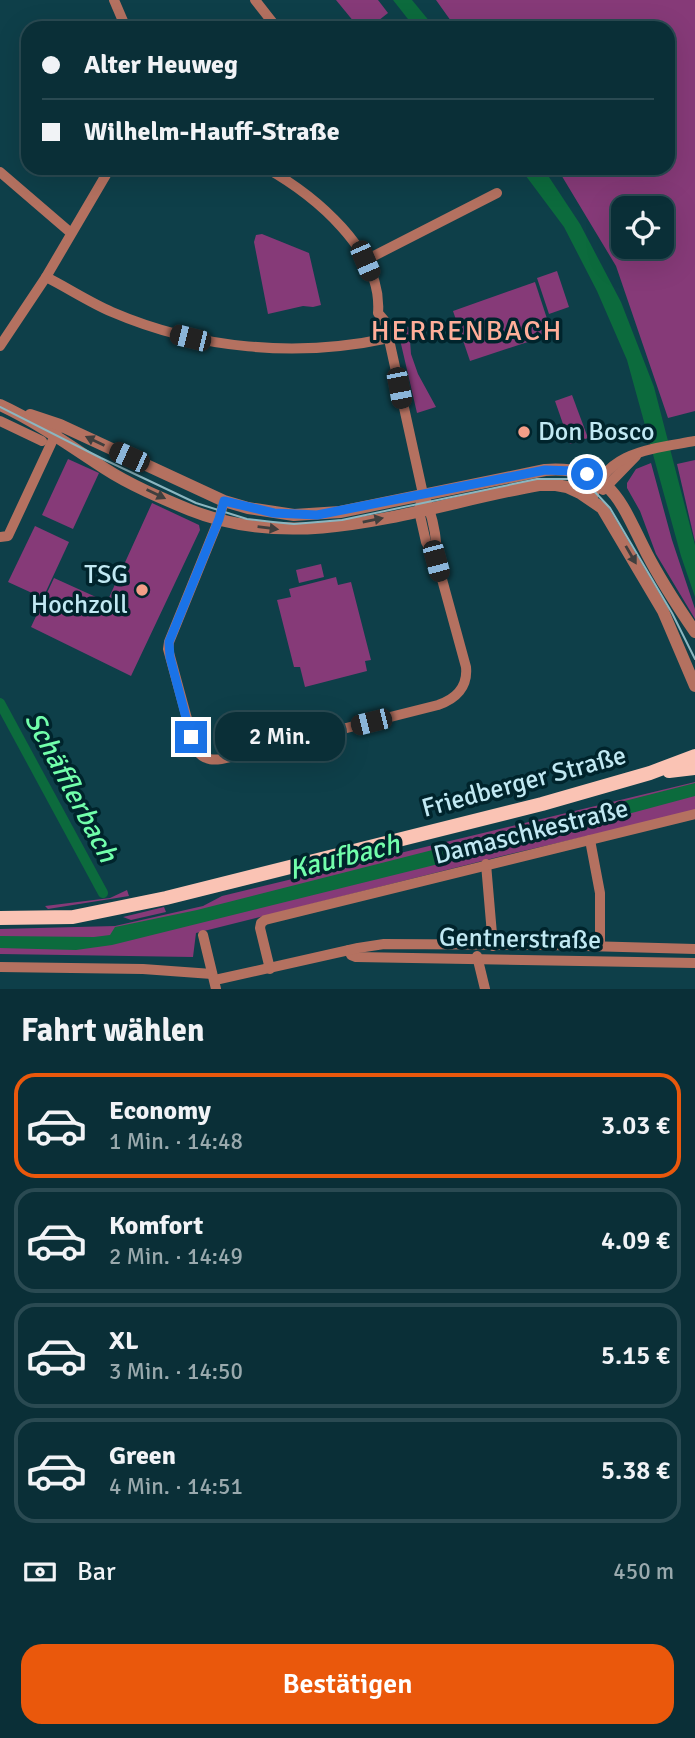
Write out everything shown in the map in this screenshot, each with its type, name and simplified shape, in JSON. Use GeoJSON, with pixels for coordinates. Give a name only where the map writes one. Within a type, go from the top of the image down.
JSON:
{"type":"FeatureCollection","features":[{"type":"Feature","properties":{"kind":"main road","name":"Friedberger Straße"},"geometry":{"type":"LineString","coordinates":[[0,918],[73,916],[118,909],[528,807],[650,774],[695,756]]}},
{"type":"Feature","properties":{"kind":"main road","name":"Friedberger Straße"},"geometry":{"type":"LineString","coordinates":[[650,774],[695,768]]}},
{"type":"Feature","properties":{"kind":"street"},"geometry":{"type":"LineString","coordinates":[[114,0],[123,21]]}},
{"type":"Feature","properties":{"kind":"street"},"geometry":{"type":"LineString","coordinates":[[255,0],[272,21]]}},
{"type":"Feature","properties":{"kind":"street"},"geometry":{"type":"LineString","coordinates":[[0,172],[71,233]]}},
{"type":"Feature","properties":{"kind":"street"},"geometry":{"type":"LineString","coordinates":[[0,346],[46,277],[106,175]]}},
{"type":"Feature","properties":{"kind":"street"},"geometry":{"type":"LineString","coordinates":[[224,501],[168,649],[195,748],[201,757],[211,760],[231,757],[435,706],[455,696],[465,683],[466,667],[436,561],[436,539],[424,509],[389,338],[384,320],[378,313],[379,302],[365,261],[352,240],[327,210],[281,175]]}},
{"type":"Feature","properties":{"kind":"street"},"geometry":{"type":"LineString","coordinates":[[365,261],[498,193]]}},
{"type":"Feature","properties":{"kind":"street"},"geometry":{"type":"LineString","coordinates":[[46,277],[111,311],[206,342],[290,348],[389,338]]}},
{"type":"Feature","properties":{"kind":"street"},"geometry":{"type":"LineString","coordinates":[[42,441],[0,421],[2,406],[224,501],[274,513],[317,515],[545,470],[573,471],[607,486],[625,508],[648,556],[695,632]]}},
{"type":"Feature","properties":{"kind":"street"},"geometry":{"type":"LineString","coordinates":[[58,430],[109,471],[192,511],[274,529],[317,530],[343,527],[539,485],[567,487],[597,504],[663,611],[695,686]]}},
{"type":"Feature","properties":{"kind":"street"},"geometry":{"type":"LineString","coordinates":[[0,537],[8,536],[58,430]]}},
{"type":"Feature","properties":{"kind":"street"},"geometry":{"type":"LineString","coordinates":[[597,504],[607,486],[638,454],[695,441]]}},
{"type":"Feature","properties":{"kind":"street"},"geometry":{"type":"LineString","coordinates":[[597,504],[604,494],[610,492],[607,486]]}},
{"type":"Feature","properties":{"kind":"street","name":"Damaschkestraße"},"geometry":{"type":"LineString","coordinates":[[270,969],[260,928],[263,921],[695,814]]}},
{"type":"Feature","properties":{"kind":"street"},"geometry":{"type":"LineString","coordinates":[[590,840],[600,893],[600,946]]}},
{"type":"Feature","properties":{"kind":"street"},"geometry":{"type":"LineString","coordinates":[[486,864],[493,946]]}},
{"type":"Feature","properties":{"kind":"street"},"geometry":{"type":"LineString","coordinates":[[203,935],[214,981]]}},
{"type":"Feature","properties":{"kind":"street","name":"Gentnerstraße"},"geometry":{"type":"LineString","coordinates":[[0,967],[143,969],[214,981],[349,950],[392,944],[695,949]]}},
{"type":"Feature","properties":{"kind":"street"},"geometry":{"type":"LineString","coordinates":[[475,946],[485,989]]}},
{"type":"Feature","properties":{"kind":"street","name":"Gentnerstraße"},"geometry":{"type":"LineString","coordinates":[[349,950],[351,955],[356,957],[695,963]]}},
{"type":"Feature","properties":{"kind":"shaded area"},"geometry":{"type":"Polygon","coordinates":[[[336,0],[378,0],[388,13],[378,21],[353,21],[336,0]]]}},
{"type":"Feature","properties":{"kind":"shaded area"},"geometry":{"type":"Polygon","coordinates":[[[393,0],[412,0],[429,21],[410,21],[393,0]]]}},
{"type":"Feature","properties":{"kind":"shaded area"},"geometry":{"type":"Polygon","coordinates":[[[436,0],[695,0],[695,411],[668,418],[612,259],[674,259],[674,196],[611,196],[611,258],[561,175],[675,175],[675,21],[451,21],[436,0]]]}},
{"type":"Feature","properties":{"kind":"shaded area"},"geometry":{"type":"Polygon","coordinates":[[[525,175],[548,175],[580,224],[621,302],[654,387],[695,545],[695,597],[681,556],[627,360],[597,291],[564,227],[525,175]]]}},
{"type":"Feature","properties":{"kind":"shaded area"},"geometry":{"type":"Polygon","coordinates":[[[262,234],[309,253],[321,305],[268,314],[254,242],[256,235],[262,234]]]}},
{"type":"Feature","properties":{"kind":"shaded area"},"geometry":{"type":"Polygon","coordinates":[[[557,271],[569,307],[549,314],[537,278],[557,271]]]}},
{"type":"Feature","properties":{"kind":"shaded area"},"geometry":{"type":"Polygon","coordinates":[[[535,282],[552,334],[470,361],[453,311],[535,282]]]}},
{"type":"Feature","properties":{"kind":"shaded area"},"geometry":{"type":"Polygon","coordinates":[[[409,327],[411,354],[418,374],[436,407],[417,413],[398,331],[409,327]]]}},
{"type":"Feature","properties":{"kind":"shaded area"},"geometry":{"type":"Polygon","coordinates":[[[572,395],[588,438],[570,444],[555,401],[572,395]]]}},
{"type":"Feature","properties":{"kind":"shaded area"},"geometry":{"type":"Polygon","coordinates":[[[68,459],[99,473],[73,529],[42,515],[68,459]]]}},
{"type":"Feature","properties":{"kind":"shaded area"},"geometry":{"type":"Polygon","coordinates":[[[695,460],[695,542],[677,464],[695,460]]]}},
{"type":"Feature","properties":{"kind":"shaded area"},"geometry":{"type":"Polygon","coordinates":[[[651,463],[672,540],[695,609],[695,619],[656,554],[640,511],[627,488],[627,483],[636,469],[651,463]]]}},
{"type":"Feature","properties":{"kind":"shaded area","name":"TSG Hochzoll"},"geometry":{"type":"Polygon","coordinates":[[[152,503],[199,525],[200,530],[131,676],[31,627],[54,578],[107,602],[152,503]]]}},
{"type":"Feature","properties":{"kind":"shaded area"},"geometry":{"type":"Polygon","coordinates":[[[35,526],[69,542],[43,598],[8,582],[35,526]]]}},
{"type":"Feature","properties":{"kind":"shaded area"},"geometry":{"type":"Polygon","coordinates":[[[321,564],[324,577],[299,583],[296,570],[321,564]]]}},
{"type":"Feature","properties":{"kind":"shaded area"},"geometry":{"type":"Polygon","coordinates":[[[336,577],[338,585],[351,582],[371,660],[365,661],[367,671],[305,687],[300,667],[294,667],[277,600],[291,597],[289,589],[336,577]]]}},
{"type":"Feature","properties":{"kind":"shaded area"},"geometry":{"type":"Polygon","coordinates":[[[695,782],[695,811],[506,855],[196,933],[193,957],[0,954],[0,929],[115,926],[203,906],[222,896],[695,782]]]}},
{"type":"Feature","properties":{"kind":"shaded area"},"geometry":{"type":"Polygon","coordinates":[[[695,783],[695,796],[487,852],[112,945],[76,950],[0,948],[0,936],[110,935],[115,927],[197,910],[695,783]]]}},
{"type":"Feature","properties":{"kind":"shaded area"},"geometry":{"type":"Polygon","coordinates":[[[127,890],[129,896],[48,909],[45,906],[110,898],[127,890]]]}},
{"type":"Feature","properties":{"kind":"shaded area"},"geometry":{"type":"Polygon","coordinates":[[[164,907],[166,912],[131,920],[123,917],[164,907]]]}},
{"type":"Feature","properties":{"kind":"waterway","name":"Schäfflerbach"},"geometry":{"type":"LineString","coordinates":[[0,703],[103,893]]}},
{"type":"Feature","properties":{"kind":"tram line"},"geometry":{"type":"LineString","coordinates":[[0,407],[196,503],[247,519],[294,524],[342,520],[537,479],[572,479],[594,491],[610,508],[672,613],[695,659]]}},
{"type":"Feature","properties":{"kind":"place","name":"Don Bosco"},"geometry":{"type":"Point","coordinates":[524,432]}},
{"type":"Feature","properties":{"kind":"place","name":"TSG Hochzoll"},"geometry":{"type":"Point","coordinates":[142,590]}},
{"type":"Feature","properties":{"kind":"district","name":"HERRENBACH"},"geometry":{"type":"Point","coordinates":[467,331]}},
{"type":"Feature","properties":{"kind":"route"},"geometry":{"type":"LineString","coordinates":[[191,737],[168,649],[224,501],[274,513],[317,515],[545,470],[587,474]]}},
{"type":"Feature","properties":{"kind":"water label","name":"Kaufbach"},"geometry":{"type":"Point","coordinates":[344,857]}}]}
